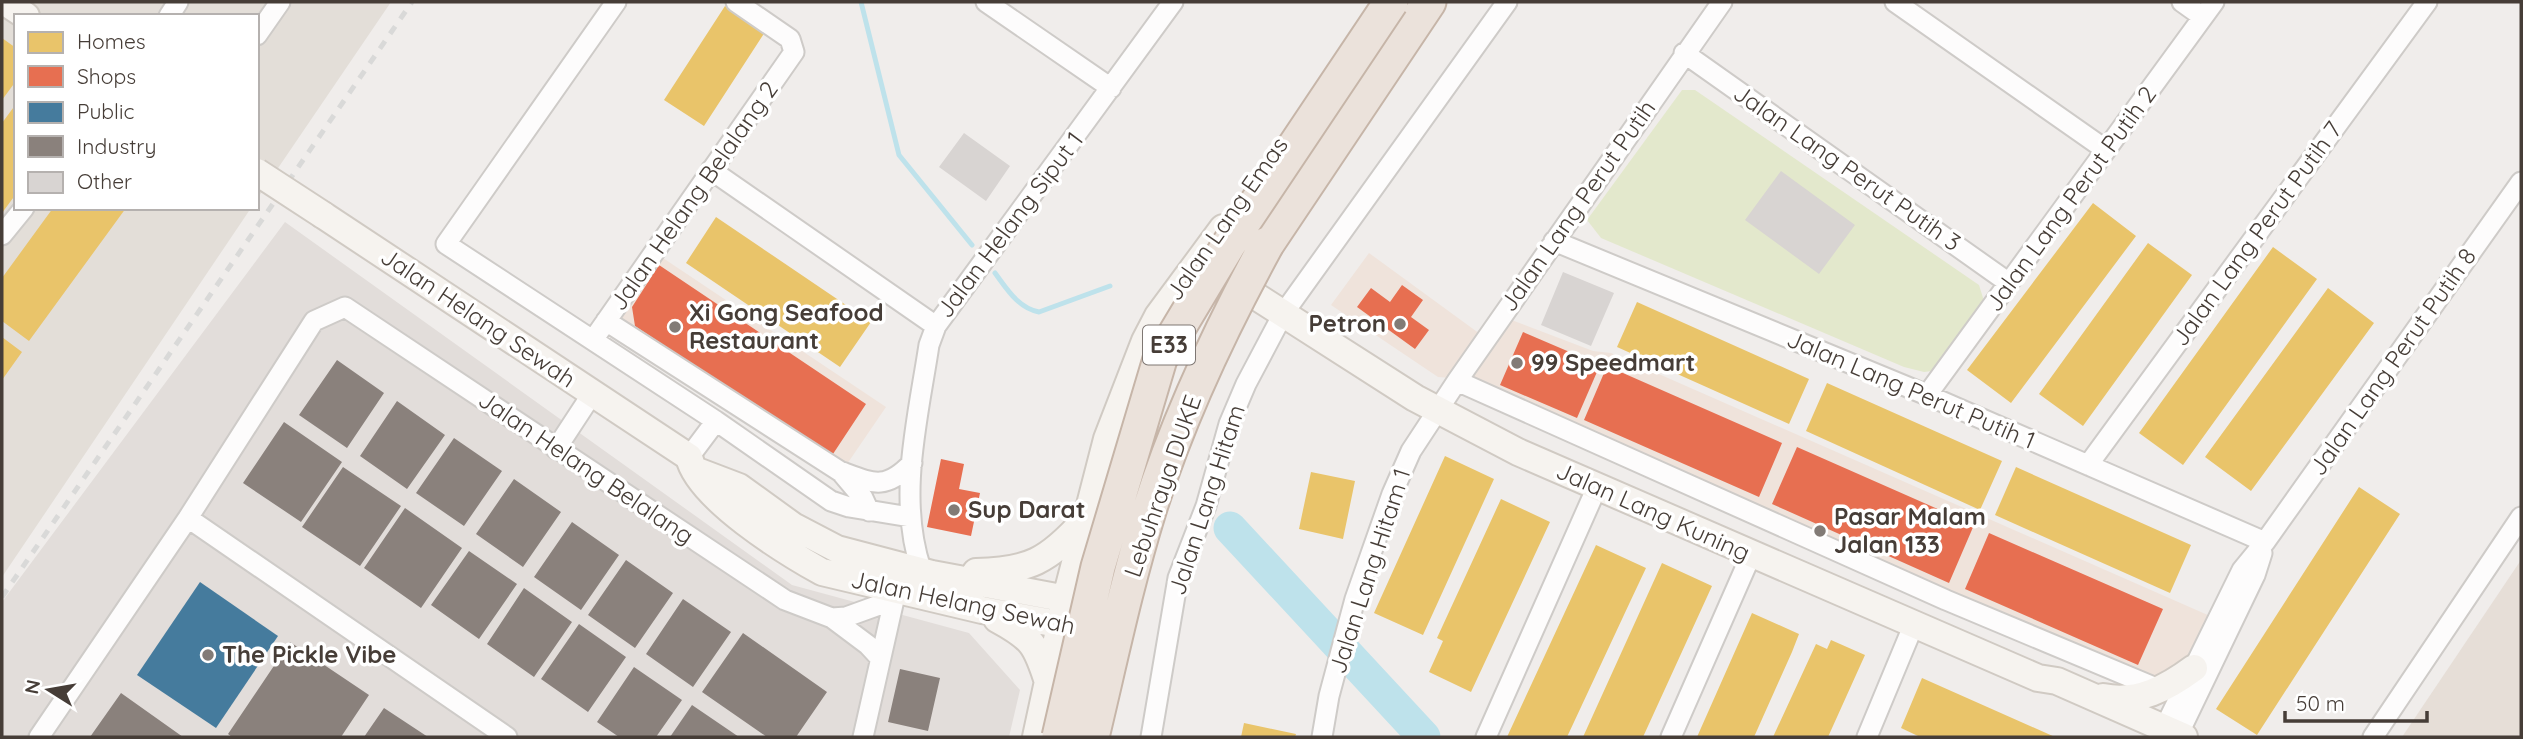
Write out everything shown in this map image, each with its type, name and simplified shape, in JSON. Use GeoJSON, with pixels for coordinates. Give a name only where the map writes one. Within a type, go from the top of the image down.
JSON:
{"type":"FeatureCollection","features":[{"type":"Feature","properties":{"kind":"highway","name":"Lebuhraya DUKE"},"geometry":{"type":"LineString","coordinates":[[1059,737],[1098,566],[1160,359],[1229,244],[1391,2]]}},
{"type":"Feature","properties":{"kind":"highway","name":"Lebuhraya DUKE"},"geometry":{"type":"LineString","coordinates":[[1091,737],[1149,511],[1174,438],[1200,376],[1267,244],[1429,2]]}},
{"type":"Feature","properties":{"kind":"street"},"geometry":{"type":"LineString","coordinates":[[5,2],[23,14]]}},
{"type":"Feature","properties":{"kind":"street"},"geometry":{"type":"LineString","coordinates":[[259,32],[279,2]]}},
{"type":"Feature","properties":{"kind":"street"},"geometry":{"type":"LineString","coordinates":[[616,2],[446,244],[716,421],[831,501],[869,511],[910,517]]}},
{"type":"Feature","properties":{"kind":"street","name":"Jalan Helang Belalang 2"},"geometry":{"type":"LineString","coordinates":[[593,340],[794,52],[790,39],[736,2]]}},
{"type":"Feature","properties":{"kind":"street"},"geometry":{"type":"LineString","coordinates":[[986,2],[1111,88]]}},
{"type":"Feature","properties":{"kind":"street","name":"Jalan Helang Siput 1"},"geometry":{"type":"LineString","coordinates":[[926,572],[914,547],[910,517],[912,463],[929,345],[936,326],[1173,2]]}},
{"type":"Feature","properties":{"kind":"street","name":"Jalan Lang Emas"},"geometry":{"type":"LineString","coordinates":[[1036,737],[1084,521],[1107,439],[1145,341],[1158,316],[1227,222],[1378,2]]}},
{"type":"Feature","properties":{"kind":"street","name":"Jalan Lang Emas"},"geometry":{"type":"LineString","coordinates":[[1091,737],[1106,619],[1136,512],[1181,383],[1232,280],[1327,134],[1420,2]]}},
{"type":"Feature","properties":{"kind":"street"},"geometry":{"type":"LineString","coordinates":[[1283,314],[1507,2]]}},
{"type":"Feature","properties":{"kind":"street","name":"Jalan Lang Perut Putih"},"geometry":{"type":"LineString","coordinates":[[1436,411],[1721,2]]}},
{"type":"Feature","properties":{"kind":"street"},"geometry":{"type":"LineString","coordinates":[[1895,2],[2106,150]]}},
{"type":"Feature","properties":{"kind":"street"},"geometry":{"type":"LineString","coordinates":[[2182,2],[2208,9]]}},
{"type":"Feature","properties":{"kind":"street","name":"Jalan Lang Perut Putih 7"},"geometry":{"type":"LineString","coordinates":[[2088,465],[2427,2]]}},
{"type":"Feature","properties":{"kind":"street","name":"Jalan Lang Perut Putih 2"},"geometry":{"type":"LineString","coordinates":[[1927,396],[2208,9]]}},
{"type":"Feature","properties":{"kind":"street","name":"Jalan Lang Perut Putih 3"},"geometry":{"type":"LineString","coordinates":[[1684,53],[2009,283]]}},
{"type":"Feature","properties":{"kind":"street"},"geometry":{"type":"LineString","coordinates":[[711,170],[936,326]]}},
{"type":"Feature","properties":{"kind":"street","name":"Jalan Helang Sewah"},"geometry":{"type":"LineString","coordinates":[[259,173],[592,394],[691,463],[739,487],[793,526],[837,549],[1063,611],[1106,619]]}},
{"type":"Feature","properties":{"kind":"street","name":"Jalan Lang Perut Putih 8"},"geometry":{"type":"LineString","coordinates":[[2170,735],[2194,668],[2242,570],[2265,542],[2521,182]]}},
{"type":"Feature","properties":{"kind":"street"},"geometry":{"type":"LineString","coordinates":[[2,235],[21,210]]}},
{"type":"Feature","properties":{"kind":"street","name":"Jalan Lang Perut Putih 1"},"geometry":{"type":"LineString","coordinates":[[1555,241],[1927,396],[2265,542]]}},
{"type":"Feature","properties":{"kind":"street"},"geometry":{"type":"LineString","coordinates":[[1126,393],[1192,287],[1208,275],[1232,280]]}},
{"type":"Feature","properties":{"kind":"street","name":"Jalan Lang Kuning"},"geometry":{"type":"LineString","coordinates":[[1232,280],[1360,365],[1436,411],[1518,452],[2038,678],[2057,681],[2170,735]]}},
{"type":"Feature","properties":{"kind":"street","name":"Jalan Helang Belalang"},"geometry":{"type":"LineString","coordinates":[[188,518],[314,321],[345,307],[785,600],[832,618],[868,645],[880,658]]}},
{"type":"Feature","properties":{"kind":"street","name":"Jalan Lang Hitam"},"geometry":{"type":"LineString","coordinates":[[1151,737],[1178,578],[1206,506],[1237,403],[1283,314]]}},
{"type":"Feature","properties":{"kind":"street"},"geometry":{"type":"LineString","coordinates":[[606,321],[841,472],[865,480],[888,482],[899,477],[912,463]]}},
{"type":"Feature","properties":{"kind":"street"},"geometry":{"type":"LineString","coordinates":[[1457,382],[1945,600],[2161,690]]}},
{"type":"Feature","properties":{"kind":"street"},"geometry":{"type":"LineString","coordinates":[[556,449],[592,394]]}},
{"type":"Feature","properties":{"kind":"street","name":"Jalan Lang Hitam 1"},"geometry":{"type":"LineString","coordinates":[[1322,737],[1329,696],[1352,612],[1392,494],[1411,451],[1436,411]]}},
{"type":"Feature","properties":{"kind":"street"},"geometry":{"type":"LineString","coordinates":[[691,463],[716,421]]}},
{"type":"Feature","properties":{"kind":"street","name":"Jalan Helang Sewah"},"geometry":{"type":"LineString","coordinates":[[691,463],[727,509],[822,572],[894,596],[982,610],[1063,611]]}},
{"type":"Feature","properties":{"kind":"street"},"geometry":{"type":"LineString","coordinates":[[841,472],[863,498],[869,511]]}},
{"type":"Feature","properties":{"kind":"street"},"geometry":{"type":"LineString","coordinates":[[1486,737],[1597,487]]}},
{"type":"Feature","properties":{"kind":"street"},"geometry":{"type":"LineString","coordinates":[[2373,737],[2521,517]]}},
{"type":"Feature","properties":{"kind":"street"},"geometry":{"type":"LineString","coordinates":[[39,737],[188,518],[507,737]]}},
{"type":"Feature","properties":{"kind":"street"},"geometry":{"type":"LineString","coordinates":[[926,572],[1001,572],[1033,565],[1065,542],[1084,521]]}},
{"type":"Feature","properties":{"kind":"street","name":"Jalan Lang Perut Putih 8"},"geometry":{"type":"LineString","coordinates":[[2170,735],[2255,575],[2265,542]]}},
{"type":"Feature","properties":{"kind":"street"},"geometry":{"type":"LineString","coordinates":[[1671,737],[1751,555]]}},
{"type":"Feature","properties":{"kind":"street"},"geometry":{"type":"LineString","coordinates":[[832,618],[846,617],[894,596]]}},
{"type":"Feature","properties":{"kind":"street"},"geometry":{"type":"LineString","coordinates":[[863,737],[894,596]]}},
{"type":"Feature","properties":{"kind":"street"},"geometry":{"type":"LineString","coordinates":[[982,610],[1019,631],[1031,642],[1039,654],[1048,682]]}},
{"type":"Feature","properties":{"kind":"street"},"geometry":{"type":"LineString","coordinates":[[1867,737],[1914,624]]}},
{"type":"Feature","properties":{"kind":"street"},"geometry":{"type":"LineString","coordinates":[[2081,693],[2132,699],[2161,690],[2194,668]]}},
{"type":"Feature","properties":{"kind":"street","name":"Jalan Lang Kuning"},"geometry":{"type":"LineString","coordinates":[[2038,678],[2053,691],[2170,735]]}},
{"type":"Feature","properties":{"kind":"shaded area"},"geometry":{"type":"Polygon","coordinates":[[[2,2],[391,2],[259,196],[259,14],[14,14],[14,210],[250,210],[2,577],[2,2]]]}},
{"type":"Feature","properties":{"kind":"shaded area"},"geometry":{"type":"Polygon","coordinates":[[[285,222],[792,585],[969,633],[1020,690],[1009,737],[2,737],[2,602],[285,222]]]}},
{"type":"Feature","properties":{"kind":"shaded area"},"geometry":{"type":"Polygon","coordinates":[[[1369,253],[1491,342],[1509,319],[1593,351],[1611,353],[2210,616],[2188,664],[2154,701],[1471,391],[1467,379],[1438,377],[1331,305],[1369,253]]]}},
{"type":"Feature","properties":{"kind":"shaded area"},"geometry":{"type":"Polygon","coordinates":[[[660,256],[886,407],[845,467],[616,319],[660,256]]]}},
{"type":"Feature","properties":{"kind":"shaded area"},"geometry":{"type":"Polygon","coordinates":[[[2521,560],[2521,737],[2402,737],[2521,560]]]}},
{"type":"Feature","properties":{"kind":"green space"},"geometry":{"type":"Polygon","coordinates":[[[1682,90],[1695,90],[1979,285],[1984,301],[1932,371],[1924,372],[1904,367],[1601,238],[1587,220],[1682,90]]]}},
{"type":"Feature","properties":{"kind":"building: Homes"},"geometry":{"type":"Polygon","coordinates":[[[725,6],[765,32],[704,126],[664,100],[725,6]]]}},
{"type":"Feature","properties":{"kind":"building: Homes"},"geometry":{"type":"Polygon","coordinates":[[[2,38],[14,47],[14,84],[2,100],[2,38]]]}},
{"type":"Feature","properties":{"kind":"building: Homes"},"geometry":{"type":"Polygon","coordinates":[[[14,107],[14,197],[2,213],[2,123],[14,107]]]}},
{"type":"Feature","properties":{"kind":"building: Homes"},"geometry":{"type":"Polygon","coordinates":[[[2093,203],[2136,236],[2011,403],[1967,370],[2093,203]]]}},
{"type":"Feature","properties":{"kind":"building: Homes"},"geometry":{"type":"Polygon","coordinates":[[[52,210],[125,210],[29,341],[2,321],[2,278],[52,210]]]}},
{"type":"Feature","properties":{"kind":"building: Homes"},"geometry":{"type":"Polygon","coordinates":[[[716,217],[871,322],[840,367],[686,263],[716,217]]]}},
{"type":"Feature","properties":{"kind":"building: Homes"},"geometry":{"type":"Polygon","coordinates":[[[2148,243],[2192,275],[2083,426],[2039,394],[2148,243]]]}},
{"type":"Feature","properties":{"kind":"building: Homes"},"geometry":{"type":"Polygon","coordinates":[[[2273,247],[2317,279],[2183,465],[2139,433],[2273,247]]]}},
{"type":"Feature","properties":{"kind":"building: Homes"},"geometry":{"type":"Polygon","coordinates":[[[2328,288],[2374,323],[2251,491],[2205,457],[2328,288]]]}},
{"type":"Feature","properties":{"kind":"building: Homes"},"geometry":{"type":"Polygon","coordinates":[[[1637,302],[1809,379],[1789,424],[1617,347],[1637,302]]]}},
{"type":"Feature","properties":{"kind":"building: Homes"},"geometry":{"type":"Polygon","coordinates":[[[2,337],[22,352],[2,380],[2,337]]]}},
{"type":"Feature","properties":{"kind":"building: Homes"},"geometry":{"type":"Polygon","coordinates":[[[1827,383],[2002,461],[1980,510],[1806,431],[1827,383]]]}},
{"type":"Feature","properties":{"kind":"building: Homes"},"geometry":{"type":"Polygon","coordinates":[[[1445,456],[1494,479],[1423,635],[1374,613],[1445,456]]]}},
{"type":"Feature","properties":{"kind":"building: Homes"},"geometry":{"type":"Polygon","coordinates":[[[2016,467],[2191,545],[2170,593],[1995,515],[2016,467]]]}},
{"type":"Feature","properties":{"kind":"building: Homes"},"geometry":{"type":"Polygon","coordinates":[[[1311,472],[1355,481],[1343,539],[1299,529],[1311,472]]]}},
{"type":"Feature","properties":{"kind":"building: Homes"},"geometry":{"type":"Polygon","coordinates":[[[2359,487],[2400,514],[2257,735],[2216,709],[2359,487]]]}},
{"type":"Feature","properties":{"kind":"building: Homes"},"geometry":{"type":"Polygon","coordinates":[[[1501,499],[1550,522],[1471,692],[1429,672],[1443,641],[1437,638],[1501,499]]]}},
{"type":"Feature","properties":{"kind":"building: Homes"},"geometry":{"type":"Polygon","coordinates":[[[1596,545],[1646,568],[1567,737],[1507,737],[1596,545]]]}},
{"type":"Feature","properties":{"kind":"building: Homes"},"geometry":{"type":"Polygon","coordinates":[[[1662,563],[1712,586],[1643,737],[1583,737],[1662,563]]]}},
{"type":"Feature","properties":{"kind":"building: Homes"},"geometry":{"type":"Polygon","coordinates":[[[1752,613],[1799,634],[1792,652],[1754,737],[1697,737],[1752,613]]]}},
{"type":"Feature","properties":{"kind":"building: Homes"},"geometry":{"type":"Polygon","coordinates":[[[1831,640],[1865,655],[1828,737],[1773,737],[1816,644],[1827,649],[1831,640]]]}},
{"type":"Feature","properties":{"kind":"building: Homes"},"geometry":{"type":"Polygon","coordinates":[[[1922,678],[2055,737],[1918,736],[1901,728],[1922,678]]]}},
{"type":"Feature","properties":{"kind":"building: Homes"},"geometry":{"type":"Polygon","coordinates":[[[1244,723],[1296,734],[1295,737],[1241,737],[1244,723]]]}},
{"type":"Feature","properties":{"kind":"building: Shops"},"geometry":{"type":"Polygon","coordinates":[[[659,265],[866,404],[831,457],[635,326],[632,307],[659,265]]]}},
{"type":"Feature","properties":{"kind":"building: Shops","name":"Petron"},"geometry":{"type":"Polygon","coordinates":[[[1402,285],[1423,300],[1411,317],[1429,330],[1415,349],[1357,307],[1371,288],[1390,302],[1402,285]]]}},
{"type":"Feature","properties":{"kind":"building: Shops"},"geometry":{"type":"Polygon","coordinates":[[[1523,332],[1600,365],[1577,418],[1500,385],[1523,332]]]}},
{"type":"Feature","properties":{"kind":"building: Shops"},"geometry":{"type":"Polygon","coordinates":[[[1607,366],[1782,443],[1759,497],[1584,420],[1607,366]]]}},
{"type":"Feature","properties":{"kind":"building: Shops"},"geometry":{"type":"Polygon","coordinates":[[[1797,447],[1974,525],[1949,583],[1772,504],[1797,447]]]}},
{"type":"Feature","properties":{"kind":"building: Shops","name":"Sup Darat"},"geometry":{"type":"Polygon","coordinates":[[[941,459],[964,464],[959,489],[980,493],[971,536],[927,527],[941,459]]]}},
{"type":"Feature","properties":{"kind":"building: Shops"},"geometry":{"type":"Polygon","coordinates":[[[1989,533],[2163,609],[2138,665],[1965,589],[1989,533]]]}},
{"type":"Feature","properties":{"kind":"building: Public","name":"The Pickle Vibe"},"geometry":{"type":"Polygon","coordinates":[[[200,582],[278,636],[216,728],[137,675],[200,582]]]}},
{"type":"Feature","properties":{"kind":"building: Industry"},"geometry":{"type":"Polygon","coordinates":[[[337,360],[384,393],[347,448],[299,415],[337,360]]]}},
{"type":"Feature","properties":{"kind":"building: Industry"},"geometry":{"type":"Polygon","coordinates":[[[397,401],[445,435],[407,489],[360,456],[397,401]]]}},
{"type":"Feature","properties":{"kind":"building: Industry"},"geometry":{"type":"Polygon","coordinates":[[[284,422],[342,462],[301,522],[243,483],[284,422]]]}},
{"type":"Feature","properties":{"kind":"building: Industry"},"geometry":{"type":"Polygon","coordinates":[[[454,438],[502,471],[464,526],[416,493],[454,438]]]}},
{"type":"Feature","properties":{"kind":"building: Industry"},"geometry":{"type":"Polygon","coordinates":[[[343,467],[401,506],[360,566],[302,527],[343,467]]]}},
{"type":"Feature","properties":{"kind":"building: Industry"},"geometry":{"type":"Polygon","coordinates":[[[514,479],[561,512],[523,567],[476,534],[514,479]]]}},
{"type":"Feature","properties":{"kind":"building: Industry"},"geometry":{"type":"Polygon","coordinates":[[[405,508],[462,548],[421,608],[364,568],[405,508]]]}},
{"type":"Feature","properties":{"kind":"building: Industry"},"geometry":{"type":"Polygon","coordinates":[[[572,522],[619,555],[581,610],[534,577],[572,522]]]}},
{"type":"Feature","properties":{"kind":"building: Industry"},"geometry":{"type":"Polygon","coordinates":[[[469,551],[517,584],[479,639],[431,605],[469,551]]]}},
{"type":"Feature","properties":{"kind":"building: Industry"},"geometry":{"type":"Polygon","coordinates":[[[626,560],[673,593],[635,648],[588,615],[626,560]]]}},
{"type":"Feature","properties":{"kind":"building: Industry"},"geometry":{"type":"Polygon","coordinates":[[[524,588],[572,622],[534,677],[487,644],[524,588]]]}},
{"type":"Feature","properties":{"kind":"building: Industry"},"geometry":{"type":"Polygon","coordinates":[[[683,599],[731,632],[693,687],[646,654],[683,599]]]}},
{"type":"Feature","properties":{"kind":"building: Industry"},"geometry":{"type":"Polygon","coordinates":[[[579,624],[626,657],[588,712],[541,679],[579,624]]]}},
{"type":"Feature","properties":{"kind":"building: Industry"},"geometry":{"type":"Polygon","coordinates":[[[743,633],[827,692],[796,737],[767,737],[702,692],[743,633]]]}},
{"type":"Feature","properties":{"kind":"building: Industry"},"geometry":{"type":"Polygon","coordinates":[[[290,642],[369,695],[341,737],[232,737],[228,734],[290,642]]]}},
{"type":"Feature","properties":{"kind":"building: Industry"},"geometry":{"type":"Polygon","coordinates":[[[634,667],[682,700],[656,737],[619,737],[597,722],[634,667]]]}},
{"type":"Feature","properties":{"kind":"building: Industry"},"geometry":{"type":"Polygon","coordinates":[[[900,669],[940,678],[928,731],[888,722],[900,669]]]}},
{"type":"Feature","properties":{"kind":"building: Industry"},"geometry":{"type":"Polygon","coordinates":[[[121,693],[183,737],[90,737],[121,693]]]}},
{"type":"Feature","properties":{"kind":"building: Industry"},"geometry":{"type":"Polygon","coordinates":[[[692,705],[739,737],[670,737],[692,705]]]}},
{"type":"Feature","properties":{"kind":"building: Industry"},"geometry":{"type":"Polygon","coordinates":[[[384,708],[428,737],[364,737],[384,708]]]}},
{"type":"Feature","properties":{"kind":"building: Other"},"geometry":{"type":"Polygon","coordinates":[[[964,133],[1010,166],[986,201],[939,167],[964,133]]]}},
{"type":"Feature","properties":{"kind":"building: Other"},"geometry":{"type":"Polygon","coordinates":[[[1781,171],[1855,225],[1819,274],[1745,220],[1781,171]]]}},
{"type":"Feature","properties":{"kind":"building: Other"},"geometry":{"type":"Polygon","coordinates":[[[1563,272],[1614,293],[1591,346],[1541,325],[1563,272]]]}},
{"type":"Feature","properties":{"kind":"waterway"},"geometry":{"type":"LineString","coordinates":[[861,2],[899,155],[972,245]]}},
{"type":"Feature","properties":{"kind":"waterway"},"geometry":{"type":"LineString","coordinates":[[995,273],[1019,302],[1039,312],[1110,286]]}},
{"type":"Feature","properties":{"kind":"waterway"},"geometry":{"type":"LineString","coordinates":[[1230,528],[1424,737]]}},
{"type":"Feature","properties":{"kind":"railway"},"geometry":{"type":"LineString","coordinates":[[2,597],[412,2]]}},
{"type":"Feature","properties":{"kind":"place","name":"Petron"},"geometry":{"type":"Point","coordinates":[1400,324]}},
{"type":"Feature","properties":{"kind":"place","name":"Xi Gong Seafood Restaurant"},"geometry":{"type":"Point","coordinates":[675,327]}},
{"type":"Feature","properties":{"kind":"place","name":"99 Speedmart"},"geometry":{"type":"Point","coordinates":[1517,363]}},
{"type":"Feature","properties":{"kind":"place","name":"Sup Darat"},"geometry":{"type":"Point","coordinates":[954,510]}},
{"type":"Feature","properties":{"kind":"place","name":"Pasar Malam Jalan 133"},"geometry":{"type":"Point","coordinates":[1820,531]}},
{"type":"Feature","properties":{"kind":"place","name":"The Pickle Vibe"},"geometry":{"type":"Point","coordinates":[208,655]}}]}
